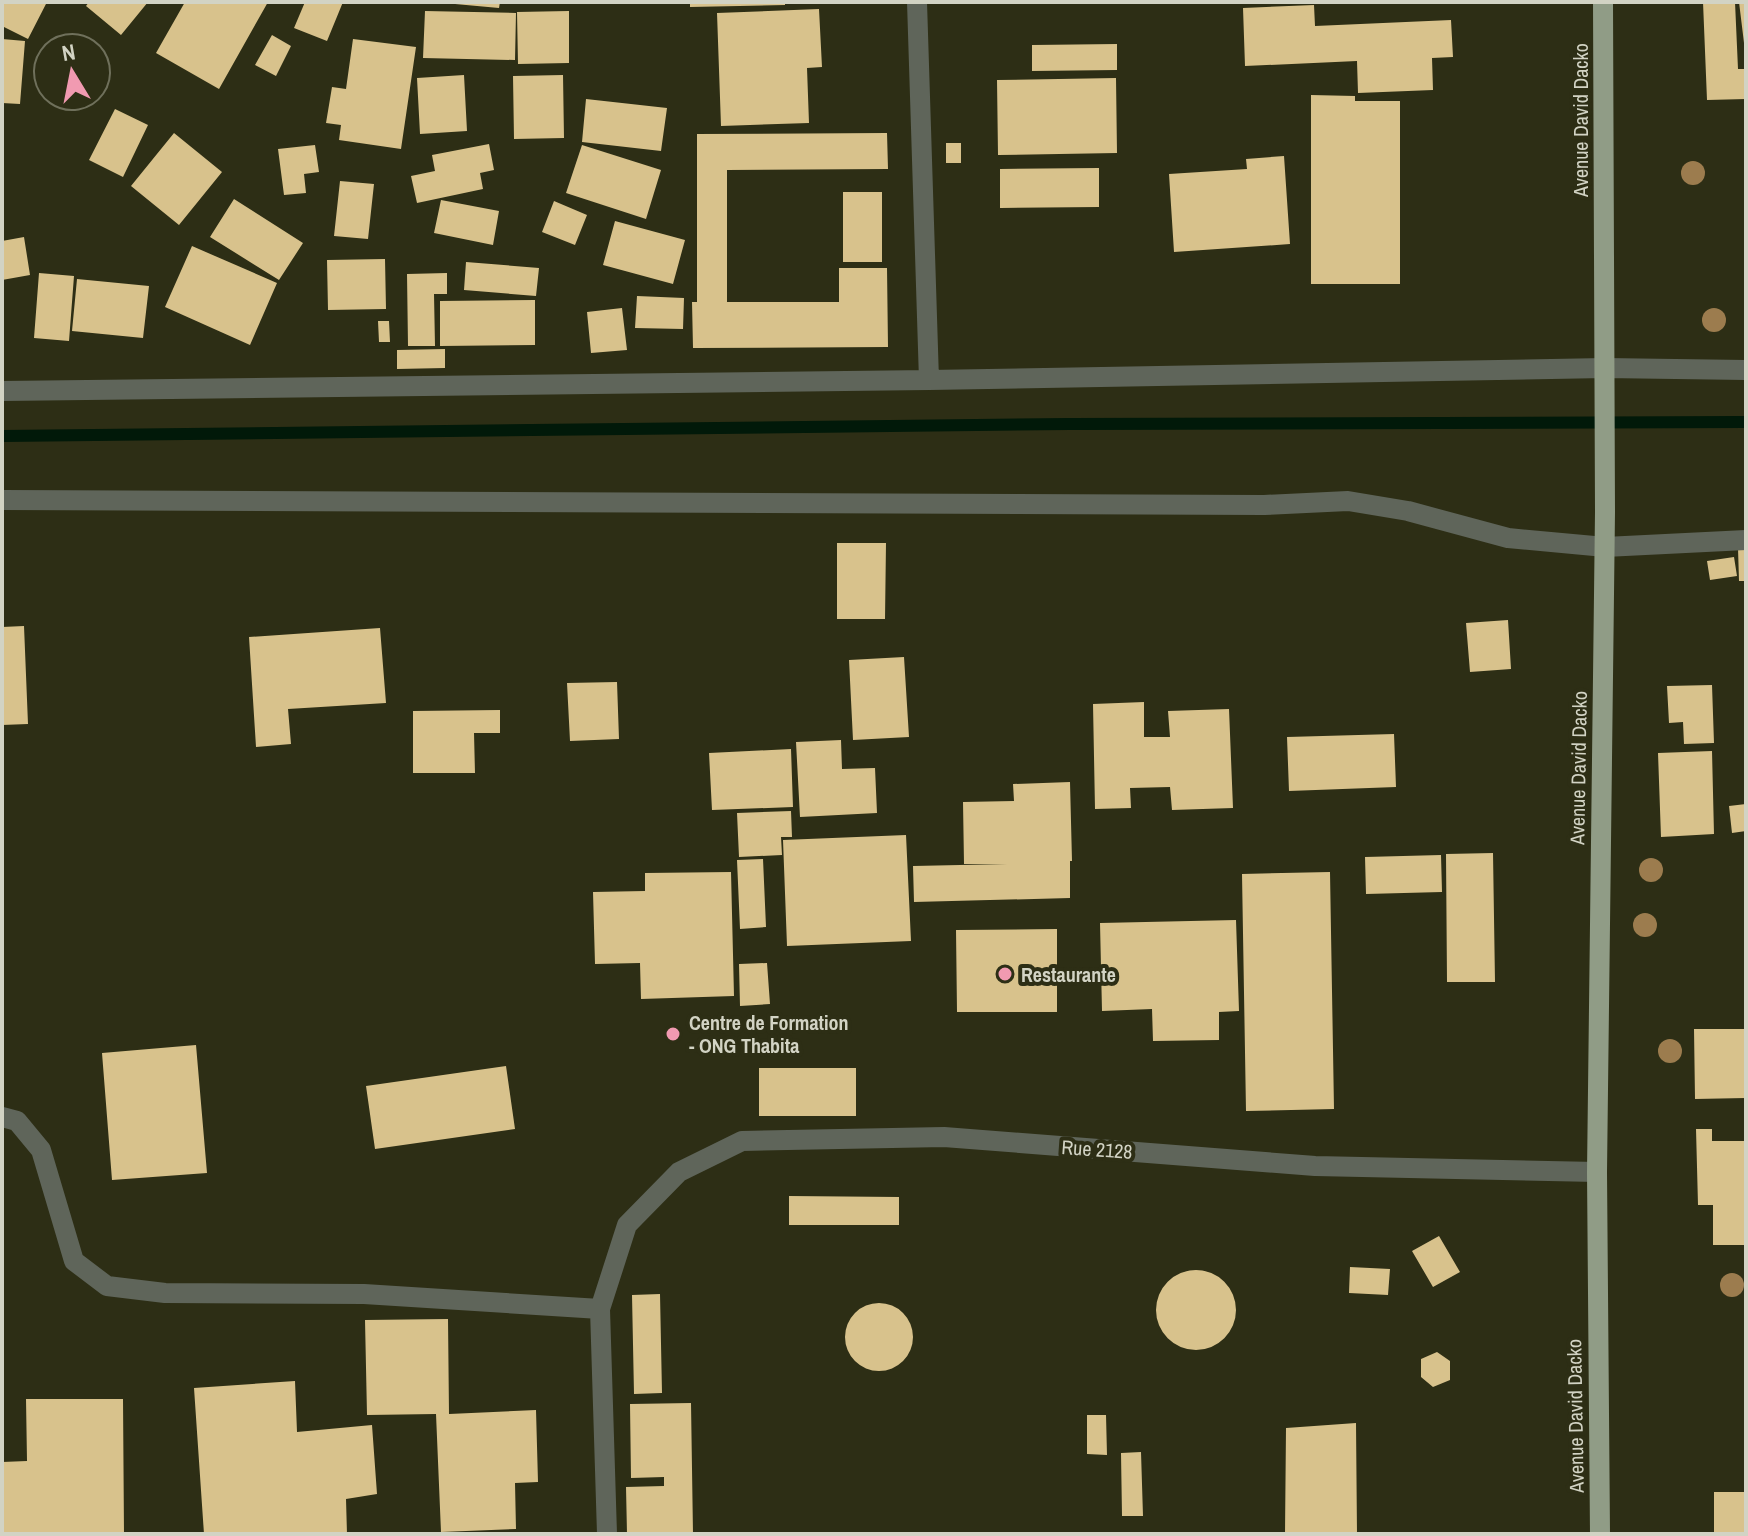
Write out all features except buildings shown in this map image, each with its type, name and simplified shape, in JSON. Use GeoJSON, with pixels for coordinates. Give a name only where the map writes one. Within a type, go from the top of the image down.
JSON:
{"type":"FeatureCollection","features":[{"type":"Feature","properties":{"kind":"main road","name":"Avenue David Dacko"},"geometry":{"type":"LineString","coordinates":[[1600,1534],[1597,1172],[1605,547],[1603,2]]}},
{"type":"Feature","properties":{"kind":"street"},"geometry":{"type":"LineString","coordinates":[[917,2],[929,380]]}},
{"type":"Feature","properties":{"kind":"street"},"geometry":{"type":"LineString","coordinates":[[2,391],[1604,376],[1746,370]]}},
{"type":"Feature","properties":{"kind":"street"},"geometry":{"type":"LineString","coordinates":[[2,500],[1264,505],[1348,501],[1408,511],[1508,538],[1605,547],[1746,540]]}},
{"type":"Feature","properties":{"kind":"street"},"geometry":{"type":"LineString","coordinates":[[2,1117],[17,1121],[41,1150],[74,1261],[107,1286],[165,1293],[364,1294],[600,1309],[607,1534]]}},
{"type":"Feature","properties":{"kind":"street","name":"Rue 2128"},"geometry":{"type":"LineString","coordinates":[[600,1309],[627,1225],[679,1172],[742,1141],[944,1137],[1315,1166],[1597,1172]]}},
{"type":"Feature","properties":{"kind":"waterway"},"geometry":{"type":"LineString","coordinates":[[2,436],[1070,424],[1746,422]]}},
{"type":"Feature","properties":{"kind":"place","name":"Restaurante"},"geometry":{"type":"Point","coordinates":[1005,974]}},
{"type":"Feature","properties":{"kind":"place","name":"Centre de Formation - ONG Thabita"},"geometry":{"type":"Point","coordinates":[673,1034]}}]}
